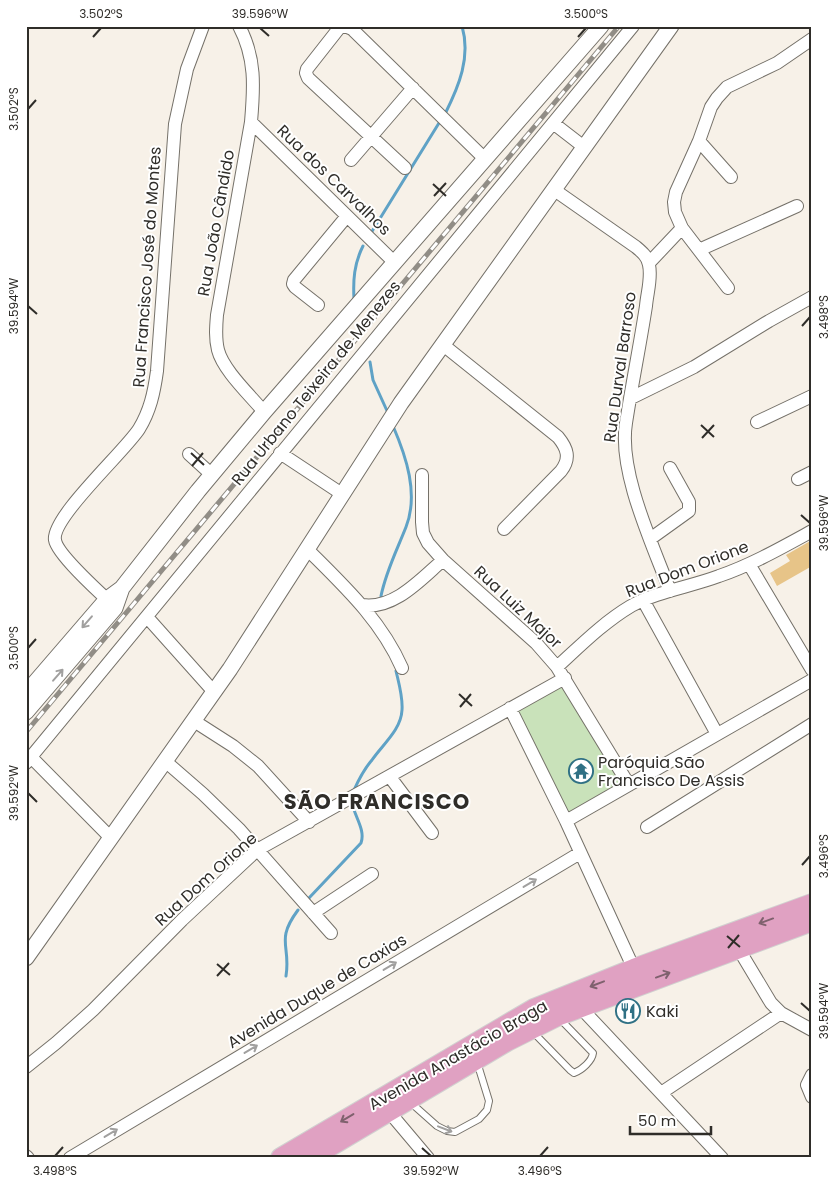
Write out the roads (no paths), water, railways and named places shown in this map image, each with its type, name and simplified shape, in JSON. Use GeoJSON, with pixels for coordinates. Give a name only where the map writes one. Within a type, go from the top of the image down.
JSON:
{"type":"FeatureCollection","features":[{"type":"Feature","properties":{"kind":"main road","name":"Avenida Anastácio Braga"},"geometry":{"type":"LineString","coordinates":[[310,1158],[384,1105],[407,1100],[483,1049],[541,1006],[812,904]]}},
{"type":"Feature","properties":{"kind":"main road","name":"Avenida Anastácio Braga"},"geometry":{"type":"LineString","coordinates":[[281,1158],[384,1105],[483,1049],[580,1007],[812,921]]}},
{"type":"Feature","properties":{"kind":"street","name":"Rua Francisco José do Montes"},"geometry":{"type":"LineString","coordinates":[[111,603],[63,555],[54,540],[55,532],[67,513],[138,430],[150,408],[157,371],[175,124],[187,69],[203,26]]}},
{"type":"Feature","properties":{"kind":"street","name":"Rua João Cândido"},"geometry":{"type":"LineString","coordinates":[[239,26],[246,38],[251,57],[253,88],[250,122],[215,334],[218,352],[227,368],[264,412]]}},
{"type":"Feature","properties":{"kind":"street","name":"Rua Urbano Teixeira de Menezes"},"geometry":{"type":"LineString","coordinates":[[26,712],[211,474],[394,262],[602,26]]}},
{"type":"Feature","properties":{"kind":"street","name":"Rua Urbano Teixeira de Menezes"},"geometry":{"type":"LineString","coordinates":[[29,760],[633,26]]}},
{"type":"Feature","properties":{"kind":"street"},"geometry":{"type":"LineString","coordinates":[[26,958],[214,692],[308,549],[394,412],[671,26]]}},
{"type":"Feature","properties":{"kind":"street"},"geometry":{"type":"LineString","coordinates":[[405,168],[311,82],[306,73],[338,30],[344,27],[352,29],[485,159]]}},
{"type":"Feature","properties":{"kind":"street"},"geometry":{"type":"LineString","coordinates":[[728,288],[682,228],[675,212],[674,202],[678,188],[699,141],[711,107],[727,87],[777,63],[812,39]]}},
{"type":"Feature","properties":{"kind":"street"},"geometry":{"type":"LineString","coordinates":[[351,160],[413,88]]}},
{"type":"Feature","properties":{"kind":"street","name":"Rua dos Carvalhos"},"geometry":{"type":"LineString","coordinates":[[250,122],[394,262]]}},
{"type":"Feature","properties":{"kind":"street"},"geometry":{"type":"LineString","coordinates":[[553,123],[584,147]]}},
{"type":"Feature","properties":{"kind":"street"},"geometry":{"type":"LineString","coordinates":[[699,141],[731,177]]}},
{"type":"Feature","properties":{"kind":"street"},"geometry":{"type":"LineString","coordinates":[[553,189],[636,247],[649,263],[682,228]]}},
{"type":"Feature","properties":{"kind":"street"},"geometry":{"type":"LineString","coordinates":[[699,250],[797,206]]}},
{"type":"Feature","properties":{"kind":"street"},"geometry":{"type":"LineString","coordinates":[[318,305],[294,286],[294,280],[347,216]]}},
{"type":"Feature","properties":{"kind":"street","name":"Rua Durval Barroso"},"geometry":{"type":"LineString","coordinates":[[649,263],[650,276],[625,425],[624,445],[631,481],[670,591]]}},
{"type":"Feature","properties":{"kind":"street"},"geometry":{"type":"LineString","coordinates":[[631,398],[694,367],[812,297]]}},
{"type":"Feature","properties":{"kind":"street"},"geometry":{"type":"LineString","coordinates":[[442,344],[558,437],[564,444],[567,452],[566,465],[504,529]]}},
{"type":"Feature","properties":{"kind":"street"},"geometry":{"type":"LineString","coordinates":[[757,422],[812,396]]}},
{"type":"Feature","properties":{"kind":"street"},"geometry":{"type":"LineString","coordinates":[[280,453],[342,494]]}},
{"type":"Feature","properties":{"kind":"street"},"geometry":{"type":"LineString","coordinates":[[189,454],[211,474]]}},
{"type":"Feature","properties":{"kind":"street"},"geometry":{"type":"LineString","coordinates":[[650,539],[690,511],[689,502],[670,468]]}},
{"type":"Feature","properties":{"kind":"street"},"geometry":{"type":"LineString","coordinates":[[798,478],[812,472]]}},
{"type":"Feature","properties":{"kind":"street","name":"Rua Luiz Major"},"geometry":{"type":"LineString","coordinates":[[422,475],[423,533],[428,543],[443,560],[536,643],[557,667],[629,786]]}},
{"type":"Feature","properties":{"kind":"street","name":"Rua Dom Orione"},"geometry":{"type":"LineString","coordinates":[[557,667],[604,624],[643,600],[749,564],[812,531]]}},
{"type":"Feature","properties":{"kind":"street"},"geometry":{"type":"LineString","coordinates":[[308,549],[362,605],[380,628],[402,668]]}},
{"type":"Feature","properties":{"kind":"street"},"geometry":{"type":"LineString","coordinates":[[362,605],[378,605],[391,600],[443,560]]}},
{"type":"Feature","properties":{"kind":"street"},"geometry":{"type":"LineString","coordinates":[[749,564],[812,670]]}},
{"type":"Feature","properties":{"kind":"street"},"geometry":{"type":"LineString","coordinates":[[643,600],[717,734]]}},
{"type":"Feature","properties":{"kind":"street","name":"Rua Urbano Teixeira de Menezes"},"geometry":{"type":"LineString","coordinates":[[26,693],[111,603]]}},
{"type":"Feature","properties":{"kind":"street"},"geometry":{"type":"LineString","coordinates":[[147,617],[214,692]]}},
{"type":"Feature","properties":{"kind":"street","name":"Rua Dom Orione"},"geometry":{"type":"LineString","coordinates":[[26,1067],[56,1044],[93,1010],[182,920],[257,850],[565,678]]}},
{"type":"Feature","properties":{"kind":"street"},"geometry":{"type":"LineString","coordinates":[[566,821],[812,680]]}},
{"type":"Feature","properties":{"kind":"street"},"geometry":{"type":"LineString","coordinates":[[510,708],[566,821],[634,970]]}},
{"type":"Feature","properties":{"kind":"street"},"geometry":{"type":"LineString","coordinates":[[194,721],[233,746],[258,766],[309,822]]}},
{"type":"Feature","properties":{"kind":"street"},"geometry":{"type":"LineString","coordinates":[[647,826],[812,724]]}},
{"type":"Feature","properties":{"kind":"street"},"geometry":{"type":"LineString","coordinates":[[29,760],[110,837]]}},
{"type":"Feature","properties":{"kind":"street"},"geometry":{"type":"LineString","coordinates":[[165,761],[215,806],[331,933]]}},
{"type":"Feature","properties":{"kind":"street"},"geometry":{"type":"LineString","coordinates":[[390,777],[432,833]]}},
{"type":"Feature","properties":{"kind":"street","name":"Avenida Duque de Caxias"},"geometry":{"type":"LineString","coordinates":[[70,1158],[580,853]]}},
{"type":"Feature","properties":{"kind":"street"},"geometry":{"type":"LineString","coordinates":[[313,913],[372,874]]}},
{"type":"Feature","properties":{"kind":"street"},"geometry":{"type":"LineString","coordinates":[[738,948],[765,995],[781,1013],[812,1030]]}},
{"type":"Feature","properties":{"kind":"street"},"geometry":{"type":"LineString","coordinates":[[580,1007],[722,1158]]}},
{"type":"Feature","properties":{"kind":"street"},"geometry":{"type":"LineString","coordinates":[[661,1094],[781,1013]]}},
{"type":"Feature","properties":{"kind":"street"},"geometry":{"type":"LineString","coordinates":[[812,1075],[807,1085],[812,1097]]}},
{"type":"Feature","properties":{"kind":"street"},"geometry":{"type":"LineString","coordinates":[[384,1105],[428,1158]]}},
{"type":"Feature","properties":{"kind":"lane"},"geometry":{"type":"LineString","coordinates":[[530,1029],[570,1070],[574,1073],[580,1071],[592,1057],[593,1053],[557,1016]]}},
{"type":"Feature","properties":{"kind":"lane"},"geometry":{"type":"LineString","coordinates":[[407,1100],[437,1126],[447,1131],[455,1132],[479,1119],[487,1110],[489,1102],[483,1049]]}},
{"type":"Feature","properties":{"kind":"waterway"},"geometry":{"type":"LineString","coordinates":[[445,114],[455,93],[462,71],[465,49],[462,26]]}},
{"type":"Feature","properties":{"kind":"waterway"},"geometry":{"type":"LineString","coordinates":[[371,233],[439,123]]}},
{"type":"Feature","properties":{"kind":"waterway"},"geometry":{"type":"LineString","coordinates":[[354,299],[355,272],[363,246]]}},
{"type":"Feature","properties":{"kind":"waterway"},"geometry":{"type":"LineString","coordinates":[[370,362],[373,380],[388,413]]}},
{"type":"Feature","properties":{"kind":"waterway"},"geometry":{"type":"LineString","coordinates":[[381,596],[389,569],[406,527],[411,502],[411,488],[406,462],[393,426]]}},
{"type":"Feature","properties":{"kind":"waterway"},"geometry":{"type":"LineString","coordinates":[[354,790],[367,767],[395,730],[401,717],[402,700],[396,671]]}},
{"type":"Feature","properties":{"kind":"waterway"},"geometry":{"type":"LineString","coordinates":[[309,898],[361,843],[361,827],[352,801]]}},
{"type":"Feature","properties":{"kind":"waterway"},"geometry":{"type":"LineString","coordinates":[[286,976],[285,936],[291,920],[298,910]]}},
{"type":"Feature","properties":{"kind":"railway"},"geometry":{"type":"LineString","coordinates":[[26,732],[619,26]]}},
{"type":"Feature","properties":{"kind":"place","name":"Paróquia São Francisco De Assis"},"geometry":{"type":"Point","coordinates":[581,771]}},
{"type":"Feature","properties":{"kind":"place","name":"Kaki"},"geometry":{"type":"Point","coordinates":[628,1011]}},
{"type":"Feature","properties":{"kind":"district","name":"SÃO FRANCISCO"},"geometry":{"type":"Point","coordinates":[377,801]}}]}
